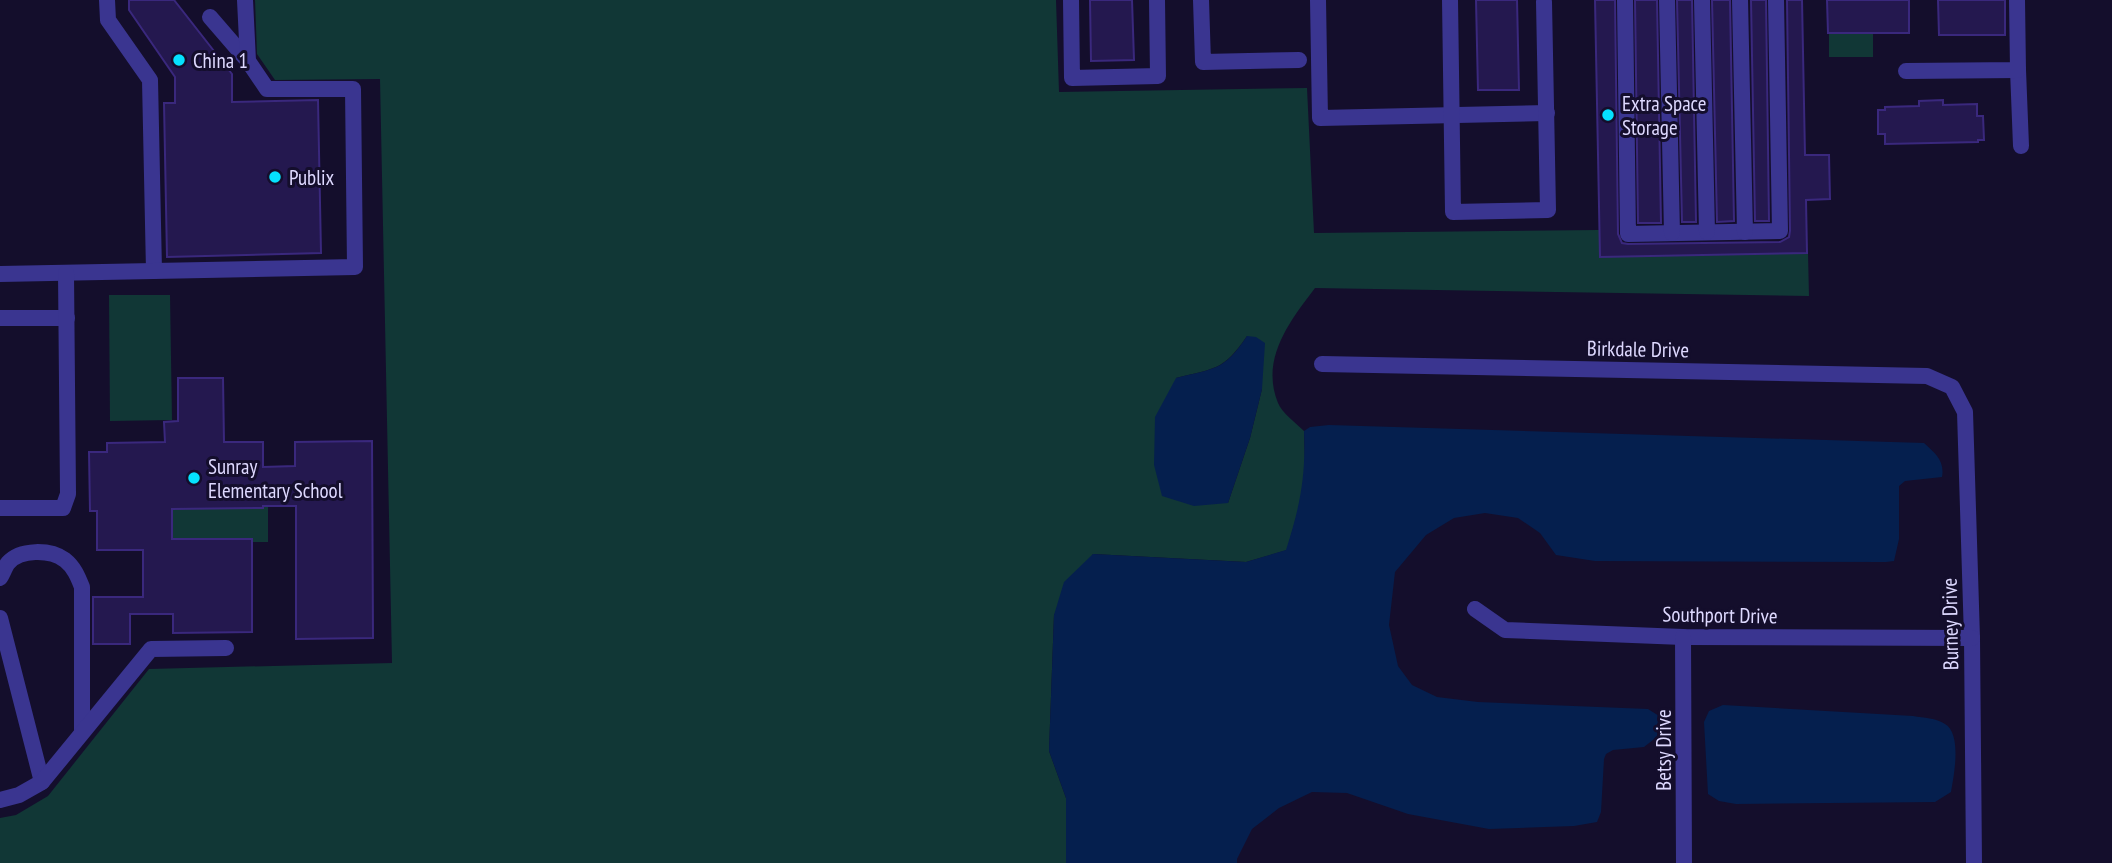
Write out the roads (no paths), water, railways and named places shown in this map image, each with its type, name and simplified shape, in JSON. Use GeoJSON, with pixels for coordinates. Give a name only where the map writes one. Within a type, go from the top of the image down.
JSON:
{"type":"FeatureCollection","features":[{"type":"Feature","properties":{"kind":"street"},"geometry":{"type":"LineString","coordinates":[[107,0],[108,20],[150,80],[154,271]]}},
{"type":"Feature","properties":{"kind":"street"},"geometry":{"type":"LineString","coordinates":[[245,0],[248,61]]}},
{"type":"Feature","properties":{"kind":"street"},"geometry":{"type":"LineString","coordinates":[[1071,0],[1072,78],[1158,76],[1157,0]]}},
{"type":"Feature","properties":{"kind":"street"},"geometry":{"type":"LineString","coordinates":[[1201,0],[1203,62],[1300,60]]}},
{"type":"Feature","properties":{"kind":"street"},"geometry":{"type":"LineString","coordinates":[[1318,0],[1320,118],[1547,113]]}},
{"type":"Feature","properties":{"kind":"street"},"geometry":{"type":"LineString","coordinates":[[1450,0],[1454,212],[1548,210],[1544,2]]}},
{"type":"Feature","properties":{"kind":"street"},"geometry":{"type":"LineString","coordinates":[[1625,0],[1628,234],[1780,231],[1776,0]]}},
{"type":"Feature","properties":{"kind":"street"},"geometry":{"type":"LineString","coordinates":[[1667,0],[1672,233]]}},
{"type":"Feature","properties":{"kind":"street"},"geometry":{"type":"LineString","coordinates":[[1702,0],[1707,232]]}},
{"type":"Feature","properties":{"kind":"street"},"geometry":{"type":"LineString","coordinates":[[1740,0],[1745,232]]}},
{"type":"Feature","properties":{"kind":"street"},"geometry":{"type":"LineString","coordinates":[[2017,0],[2021,146]]}},
{"type":"Feature","properties":{"kind":"street"},"geometry":{"type":"LineString","coordinates":[[0,274],[355,267],[353,89],[267,89],[248,61],[210,17]]}},
{"type":"Feature","properties":{"kind":"street"},"geometry":{"type":"LineString","coordinates":[[1906,71],[2018,70]]}},
{"type":"Feature","properties":{"kind":"street"},"geometry":{"type":"LineString","coordinates":[[0,508],[63,508],[68,494],[66,272]]}},
{"type":"Feature","properties":{"kind":"street"},"geometry":{"type":"LineString","coordinates":[[0,318],[67,318]]}},
{"type":"Feature","properties":{"kind":"street","name":"Birkdale Drive"},"geometry":{"type":"LineString","coordinates":[[1322,364],[1927,376],[1952,387]]}},
{"type":"Feature","properties":{"kind":"street","name":"Burney Drive"},"geometry":{"type":"LineString","coordinates":[[1952,387],[1965,412],[1972,638],[1973,863]]}},
{"type":"Feature","properties":{"kind":"street"},"geometry":{"type":"LineString","coordinates":[[0,578],[9,561],[25,553],[46,552],[55,555],[63,558],[75,571],[82,587],[82,732]]}},
{"type":"Feature","properties":{"kind":"street","name":"Southport Drive"},"geometry":{"type":"LineString","coordinates":[[1475,610],[1505,631],[1683,637],[1972,638]]}},
{"type":"Feature","properties":{"kind":"street"},"geometry":{"type":"LineString","coordinates":[[0,618],[42,782]]}},
{"type":"Feature","properties":{"kind":"street","name":"Betsy Drive"},"geometry":{"type":"LineString","coordinates":[[1683,637],[1684,863]]}},
{"type":"Feature","properties":{"kind":"street"},"geometry":{"type":"LineString","coordinates":[[0,800],[19,795],[42,782],[151,649],[226,648]]}},
{"type":"Feature","properties":{"kind":"water"},"geometry":{"type":"Polygon","coordinates":[[[1247,336],[1256,337],[1265,343],[1262,389],[1250,438],[1228,503],[1194,506],[1162,496],[1154,465],[1155,417],[1176,378],[1225,362],[1247,336]]]}},
{"type":"Feature","properties":{"kind":"water"},"geometry":{"type":"Polygon","coordinates":[[[1329,425],[1924,443],[1938,458],[1943,471],[1942,477],[1905,481],[1899,486],[1899,539],[1894,561],[1886,562],[1595,561],[1556,555],[1540,533],[1518,518],[1485,513],[1454,518],[1426,535],[1395,572],[1389,625],[1398,666],[1412,685],[1437,697],[1478,702],[1648,709],[1659,716],[1658,736],[1644,747],[1613,750],[1606,754],[1601,812],[1597,822],[1574,826],[1489,829],[1408,814],[1347,793],[1312,792],[1279,808],[1252,829],[1237,863],[1066,863],[1066,798],[1049,751],[1054,615],[1064,582],[1093,554],[1246,562],[1286,550],[1301,491],[1304,431],[1310,427],[1329,425]]]}},
{"type":"Feature","properties":{"kind":"water"},"geometry":{"type":"Polygon","coordinates":[[[1723,705],[1913,716],[1938,720],[1950,729],[1954,736],[1956,755],[1951,792],[1935,802],[1736,804],[1719,801],[1708,794],[1704,722],[1709,711],[1723,705]]]}},
{"type":"Feature","properties":{"kind":"place","name":"China 1"},"geometry":{"type":"Point","coordinates":[179,60]}},
{"type":"Feature","properties":{"kind":"place","name":"Extra Space Storage"},"geometry":{"type":"Point","coordinates":[1608,115]}},
{"type":"Feature","properties":{"kind":"place","name":"Publix"},"geometry":{"type":"Point","coordinates":[275,177]}},
{"type":"Feature","properties":{"kind":"place","name":"Sunray Elementary School"},"geometry":{"type":"Point","coordinates":[194,478]}}]}
